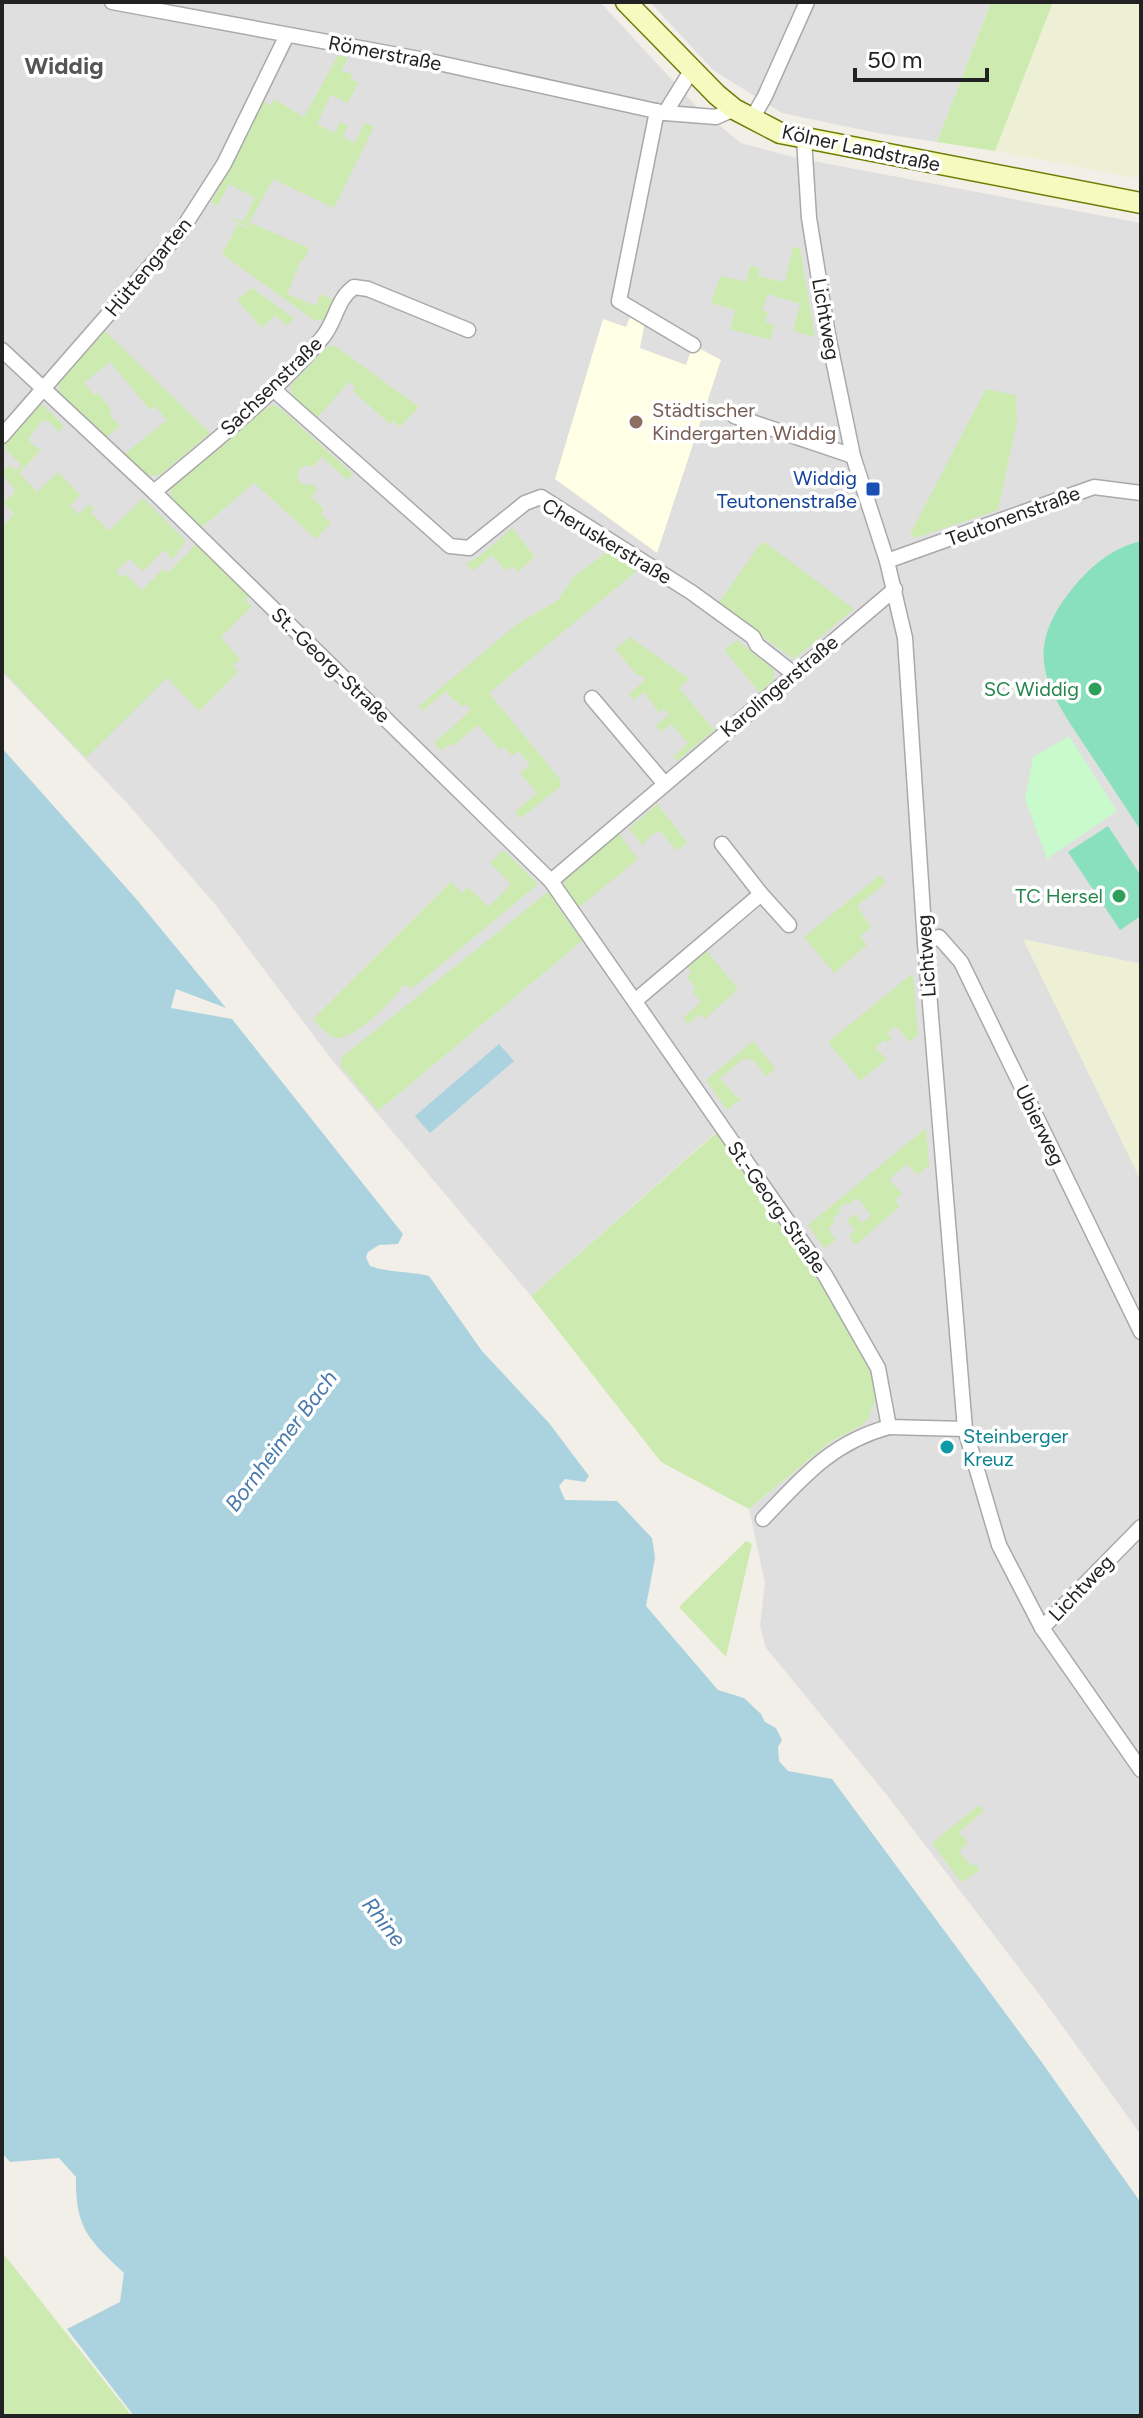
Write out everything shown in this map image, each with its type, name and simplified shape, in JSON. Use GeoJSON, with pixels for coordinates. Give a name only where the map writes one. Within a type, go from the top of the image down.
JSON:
{"type":"FeatureCollection","features":[{"type":"Feature","properties":{"kind":"main road","name":"Kölner Landstraße"},"geometry":{"type":"LineString","coordinates":[[626,2],[691,71],[743,114],[780,133],[1141,203]]}},
{"type":"Feature","properties":{"kind":"street","name":"Römerstraße"},"geometry":{"type":"LineString","coordinates":[[112,2],[425,60],[661,112],[716,117],[743,114]]}},
{"type":"Feature","properties":{"kind":"street"},"geometry":{"type":"LineString","coordinates":[[743,114],[765,96],[807,2]]}},
{"type":"Feature","properties":{"kind":"street","name":"Hüttengarten"},"geometry":{"type":"LineString","coordinates":[[2,436],[181,231],[224,164],[287,35]]}},
{"type":"Feature","properties":{"kind":"street"},"geometry":{"type":"LineString","coordinates":[[691,71],[661,112],[619,301],[693,345]]}},
{"type":"Feature","properties":{"kind":"street","name":"Lichtweg"},"geometry":{"type":"LineString","coordinates":[[804,139],[809,218],[828,335],[853,456],[887,561],[905,638],[925,943],[965,1429],[999,1545],[1042,1628],[1141,1527]]}},
{"type":"Feature","properties":{"kind":"street","name":"Sachsenstraße"},"geometry":{"type":"LineString","coordinates":[[154,492],[273,389],[325,335],[344,294],[354,287],[368,289],[468,330]]}},
{"type":"Feature","properties":{"kind":"street","name":"St.-Georg-Straße"},"geometry":{"type":"LineString","coordinates":[[2,350],[154,492],[551,881],[825,1275],[878,1368],[889,1427]]}},
{"type":"Feature","properties":{"kind":"street","name":"Cheruskerstraße"},"geometry":{"type":"LineString","coordinates":[[273,389],[450,546],[469,548],[525,503],[541,497],[691,592],[753,637],[757,645],[794,674]]}},
{"type":"Feature","properties":{"kind":"street"},"geometry":{"type":"LineString","coordinates":[[734,416],[853,456]]}},
{"type":"Feature","properties":{"kind":"street","name":"Teutonenstraße"},"geometry":{"type":"LineString","coordinates":[[887,561],[1094,487],[1141,493]]}},
{"type":"Feature","properties":{"kind":"street","name":"Karolingerstraße"},"geometry":{"type":"LineString","coordinates":[[551,881],[895,589]]}},
{"type":"Feature","properties":{"kind":"street"},"geometry":{"type":"LineString","coordinates":[[592,698],[664,783]]}},
{"type":"Feature","properties":{"kind":"street"},"geometry":{"type":"LineString","coordinates":[[722,844],[789,925]]}},
{"type":"Feature","properties":{"kind":"street"},"geometry":{"type":"LineString","coordinates":[[636,1000],[761,894]]}},
{"type":"Feature","properties":{"kind":"street","name":"Ubierweg"},"geometry":{"type":"LineString","coordinates":[[925,943],[939,937],[961,962],[1141,1332]]}},
{"type":"Feature","properties":{"kind":"street"},"geometry":{"type":"LineString","coordinates":[[763,1519],[806,1474],[850,1440],[889,1427],[965,1429]]}},
{"type":"Feature","properties":{"kind":"street"},"geometry":{"type":"LineString","coordinates":[[1042,1628],[1141,1770]]}},
{"type":"Feature","properties":{"kind":"shaded area"},"geometry":{"type":"Polygon","coordinates":[[[2,2],[600,2],[697,107],[741,143],[797,158],[1141,223],[1141,964],[1024,940],[1141,1174],[1141,2135],[1042,1998],[886,1794],[766,1648],[760,1626],[765,1583],[749,1509],[830,1442],[861,1426],[868,1419],[875,1399],[872,1373],[715,1133],[531,1296],[332,1060],[214,903],[127,803],[2,672],[2,2]]]}},
{"type":"Feature","properties":{"kind":"shaded area"},"geometry":{"type":"Polygon","coordinates":[[[650,2],[991,2],[937,142],[782,113],[713,70],[650,2]]]}},
{"type":"Feature","properties":{"kind":"shaded area"},"geometry":{"type":"Polygon","coordinates":[[[1053,2],[1141,2],[1141,179],[995,151],[1053,2]]]}},
{"type":"Feature","properties":{"kind":"shaded area","name":"Städtischer Kindergarten Widdig"},"geometry":{"type":"Polygon","coordinates":[[[631,315],[645,322],[640,348],[686,365],[693,345],[721,360],[657,553],[555,479],[603,319],[626,327],[631,315]]]}},
{"type":"Feature","properties":{"kind":"shaded area"},"geometry":{"type":"Polygon","coordinates":[[[1023,939],[1141,964],[1141,1181],[1023,939]]]}},
{"type":"Feature","properties":{"kind":"green space"},"geometry":{"type":"Polygon","coordinates":[[[991,2],[1053,2],[995,151],[937,142],[991,2]]]}},
{"type":"Feature","properties":{"kind":"green space"},"geometry":{"type":"Polygon","coordinates":[[[338,55],[348,58],[341,71],[352,74],[351,80],[359,82],[348,103],[331,95],[317,124],[335,133],[340,122],[348,126],[343,137],[355,143],[365,122],[374,127],[334,208],[273,179],[247,227],[233,220],[243,222],[255,198],[229,184],[217,206],[211,202],[249,133],[262,100],[271,105],[274,99],[304,117],[338,55]]]}},
{"type":"Feature","properties":{"kind":"green space"},"geometry":{"type":"Polygon","coordinates":[[[251,223],[309,248],[287,294],[316,306],[320,294],[334,300],[325,320],[314,320],[222,254],[238,224],[247,229],[251,223]]]}},
{"type":"Feature","properties":{"kind":"green space"},"geometry":{"type":"Polygon","coordinates":[[[793,247],[800,248],[815,337],[793,331],[800,304],[768,294],[762,310],[768,312],[765,322],[775,325],[770,340],[730,329],[735,310],[711,303],[720,276],[746,282],[750,266],[759,268],[758,276],[785,282],[793,247]]]}},
{"type":"Feature","properties":{"kind":"green space"},"geometry":{"type":"Polygon","coordinates":[[[252,288],[294,318],[287,326],[275,315],[262,328],[237,300],[252,288]]]}},
{"type":"Feature","properties":{"kind":"green space"},"geometry":{"type":"Polygon","coordinates":[[[104,330],[210,433],[160,475],[150,476],[122,456],[167,420],[155,406],[150,410],[110,362],[84,383],[94,395],[98,393],[112,411],[109,414],[120,426],[105,438],[59,392],[59,382],[104,330]]]}},
{"type":"Feature","properties":{"kind":"green space"},"geometry":{"type":"Polygon","coordinates":[[[328,346],[335,346],[419,407],[400,427],[393,421],[390,424],[353,391],[356,388],[349,382],[317,418],[294,399],[290,386],[328,346]]]}},
{"type":"Feature","properties":{"kind":"green space"},"geometry":{"type":"Polygon","coordinates":[[[986,389],[1016,395],[1017,421],[998,510],[915,538],[910,534],[986,389]]]}},
{"type":"Feature","properties":{"kind":"green space"},"geometry":{"type":"Polygon","coordinates":[[[38,405],[43,405],[64,426],[59,432],[47,420],[41,422],[29,438],[30,443],[41,450],[19,473],[37,492],[58,472],[80,495],[70,506],[79,514],[89,504],[94,509],[91,513],[109,531],[143,498],[186,541],[173,559],[164,550],[143,571],[129,559],[116,571],[122,577],[125,574],[142,590],[163,569],[168,573],[197,543],[249,596],[245,600],[252,606],[221,637],[240,659],[232,666],[238,672],[199,711],[167,678],[86,758],[2,670],[2,528],[14,514],[3,502],[15,490],[2,473],[10,465],[16,470],[21,465],[4,444],[38,405]]]}},
{"type":"Feature","properties":{"kind":"green space"},"geometry":{"type":"Polygon","coordinates":[[[272,405],[280,408],[353,474],[347,480],[322,457],[314,466],[304,466],[298,471],[298,480],[317,489],[311,497],[324,509],[321,514],[331,523],[316,539],[254,483],[200,529],[176,503],[170,492],[173,486],[272,405]]]}},
{"type":"Feature","properties":{"kind":"green space"},"geometry":{"type":"Polygon","coordinates":[[[512,528],[535,557],[518,572],[512,566],[506,571],[492,555],[473,571],[466,564],[481,555],[512,528]]]}},
{"type":"Feature","properties":{"kind":"green space","name":"SC Widdig"},"geometry":{"type":"Polygon","coordinates":[[[1141,541],[1141,831],[1051,690],[1044,653],[1047,633],[1056,612],[1072,589],[1111,553],[1141,541]]]}},
{"type":"Feature","properties":{"kind":"green space"},"geometry":{"type":"Polygon","coordinates":[[[761,543],[766,543],[854,609],[794,659],[717,605],[761,543]]]}},
{"type":"Feature","properties":{"kind":"green space"},"geometry":{"type":"Polygon","coordinates":[[[610,550],[638,570],[489,693],[560,779],[560,787],[521,818],[515,812],[537,793],[520,773],[530,765],[519,751],[512,756],[504,747],[500,750],[478,725],[454,745],[448,745],[441,751],[434,743],[471,710],[466,704],[462,707],[454,701],[446,691],[422,711],[419,706],[516,625],[558,600],[574,576],[610,550]]]}},
{"type":"Feature","properties":{"kind":"green space"},"geometry":{"type":"Polygon","coordinates":[[[630,637],[689,679],[679,688],[714,730],[677,761],[673,757],[688,743],[671,724],[661,732],[656,726],[669,714],[664,709],[659,713],[644,692],[634,700],[629,694],[645,680],[615,649],[630,637]]]}},
{"type":"Feature","properties":{"kind":"green space"},"geometry":{"type":"Polygon","coordinates":[[[737,640],[774,670],[774,679],[760,693],[724,650],[737,640]]]}},
{"type":"Feature","properties":{"kind":"green space"},"geometry":{"type":"Polygon","coordinates":[[[1069,736],[1117,811],[1047,859],[1025,799],[1033,757],[1069,736]]]}},
{"type":"Feature","properties":{"kind":"green space"},"geometry":{"type":"Polygon","coordinates":[[[657,804],[687,842],[677,851],[660,831],[651,835],[643,845],[629,829],[657,804]]]}},
{"type":"Feature","properties":{"kind":"green space","name":"TC Hersel"},"geometry":{"type":"Polygon","coordinates":[[[1108,826],[1141,876],[1141,916],[1120,930],[1068,852],[1108,826]]]}},
{"type":"Feature","properties":{"kind":"green space"},"geometry":{"type":"Polygon","coordinates":[[[619,834],[638,859],[577,909],[565,893],[564,880],[619,834]]]}},
{"type":"Feature","properties":{"kind":"green space"},"geometry":{"type":"Polygon","coordinates":[[[503,850],[538,884],[413,988],[403,985],[383,1008],[354,1032],[338,1038],[321,1028],[313,1019],[451,882],[462,893],[468,887],[489,907],[511,884],[490,863],[503,850]]]}},
{"type":"Feature","properties":{"kind":"green space"},"geometry":{"type":"Polygon","coordinates":[[[880,875],[885,881],[883,885],[857,906],[871,927],[860,936],[867,945],[834,973],[804,937],[880,875]]]}},
{"type":"Feature","properties":{"kind":"green space"},"geometry":{"type":"Polygon","coordinates":[[[548,892],[582,941],[378,1111],[340,1065],[342,1057],[548,892]]]}},
{"type":"Feature","properties":{"kind":"green space"},"geometry":{"type":"Polygon","coordinates":[[[705,949],[738,989],[705,1019],[700,1014],[688,1024],[683,1018],[701,1002],[692,991],[696,988],[687,977],[692,973],[686,966],[705,949]]]}},
{"type":"Feature","properties":{"kind":"green space"},"geometry":{"type":"Polygon","coordinates":[[[913,973],[918,1035],[909,1042],[896,1026],[887,1033],[892,1039],[887,1043],[884,1040],[875,1048],[887,1059],[860,1081],[828,1042],[913,973]]]}},
{"type":"Feature","properties":{"kind":"green space"},"geometry":{"type":"Polygon","coordinates":[[[753,1041],[776,1069],[766,1076],[753,1060],[743,1059],[720,1078],[736,1097],[742,1098],[727,1110],[706,1080],[753,1041]]]}},
{"type":"Feature","properties":{"kind":"green space"},"geometry":{"type":"Polygon","coordinates":[[[926,1128],[929,1165],[917,1175],[907,1164],[889,1179],[902,1194],[895,1200],[900,1206],[856,1245],[849,1235],[855,1231],[847,1220],[855,1214],[862,1223],[871,1216],[858,1198],[848,1205],[845,1203],[839,1208],[841,1212],[832,1218],[835,1223],[828,1228],[836,1240],[824,1248],[808,1225],[926,1128]]]}},
{"type":"Feature","properties":{"kind":"green space"},"geometry":{"type":"Polygon","coordinates":[[[716,1133],[847,1322],[872,1373],[875,1400],[868,1419],[861,1426],[830,1442],[749,1509],[661,1462],[531,1296],[716,1133]]]}},
{"type":"Feature","properties":{"kind":"green space"},"geometry":{"type":"Polygon","coordinates":[[[746,1541],[752,1544],[726,1657],[679,1607],[746,1541]]]}},
{"type":"Feature","properties":{"kind":"green space"},"geometry":{"type":"Polygon","coordinates":[[[979,1805],[984,1811],[959,1832],[968,1843],[959,1851],[971,1866],[975,1864],[980,1870],[961,1882],[932,1843],[979,1805]]]}},
{"type":"Feature","properties":{"kind":"green space"},"geometry":{"type":"Polygon","coordinates":[[[2,2252],[132,2416],[2,2416],[2,2252]]]}},
{"type":"Feature","properties":{"kind":"water"},"geometry":{"type":"Polygon","coordinates":[[[2,748],[138,901],[226,1008],[176,989],[171,1008],[232,1019],[403,1234],[398,1244],[379,1245],[368,1252],[366,1257],[370,1266],[429,1276],[482,1351],[549,1423],[589,1476],[585,1482],[565,1479],[559,1486],[565,1500],[617,1501],[652,1538],[655,1558],[646,1606],[718,1690],[744,1698],[765,1722],[776,1728],[782,1740],[778,1747],[779,1761],[788,1771],[832,1779],[1043,2064],[1141,2203],[1141,2416],[134,2416],[67,2329],[120,2302],[124,2273],[86,2232],[78,2209],[76,2177],[59,2158],[10,2162],[2,2153],[2,748]]]}},
{"type":"Feature","properties":{"kind":"water"},"geometry":{"type":"Polygon","coordinates":[[[499,1044],[514,1061],[430,1133],[415,1116],[499,1044]]]}},
{"type":"Feature","properties":{"kind":"place","name":"Städtischer Kindergarten Widdig"},"geometry":{"type":"Point","coordinates":[636,422]}},
{"type":"Feature","properties":{"kind":"place","name":"Widdig Teutonenstraße"},"geometry":{"type":"Point","coordinates":[873,489]}},
{"type":"Feature","properties":{"kind":"place","name":"SC Widdig"},"geometry":{"type":"Point","coordinates":[1095,689]}},
{"type":"Feature","properties":{"kind":"place","name":"TC Hersel"},"geometry":{"type":"Point","coordinates":[1119,896]}},
{"type":"Feature","properties":{"kind":"place","name":"Steinberger Kreuz"},"geometry":{"type":"Point","coordinates":[947,1447]}},
{"type":"Feature","properties":{"kind":"district","name":"Widdig"},"geometry":{"type":"Point","coordinates":[64,65]}},
{"type":"Feature","properties":{"kind":"water label","name":"Bornheimer Bach"},"geometry":{"type":"Point","coordinates":[281,1441]}},
{"type":"Feature","properties":{"kind":"water label","name":"Rhine"},"geometry":{"type":"Point","coordinates":[384,1922]}}]}
